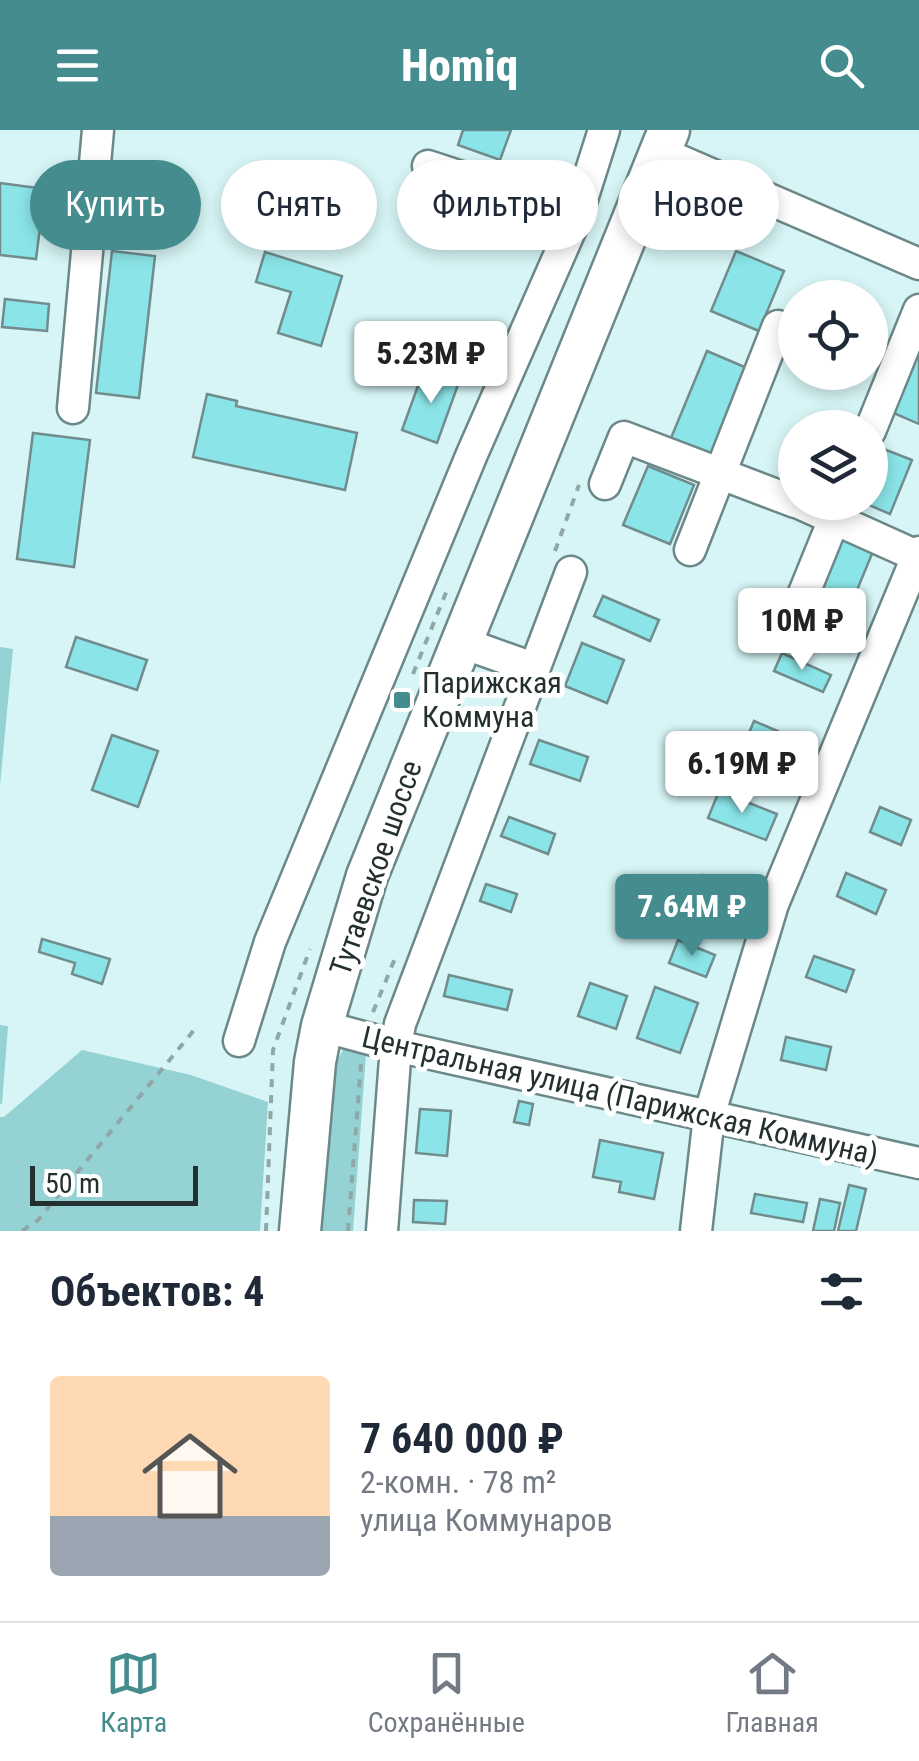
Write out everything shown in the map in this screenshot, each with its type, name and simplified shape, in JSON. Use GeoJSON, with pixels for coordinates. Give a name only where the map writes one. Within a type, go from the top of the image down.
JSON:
{"type":"FeatureCollection","features":[{"type":"Feature","properties":{"kind":"main road","name":"Тутаевское шоссе"},"geometry":{"type":"LineString","coordinates":[[300,1231],[322,1026],[367,876],[664,141]]}},
{"type":"Feature","properties":{"kind":"street"},"geometry":{"type":"LineString","coordinates":[[73,408],[98,130]]}},
{"type":"Feature","properties":{"kind":"street"},"geometry":{"type":"LineString","coordinates":[[594,160],[604,130]]}},
{"type":"Feature","properties":{"kind":"street"},"geometry":{"type":"LineString","coordinates":[[664,141],[919,264]]}},
{"type":"Feature","properties":{"kind":"street"},"geometry":{"type":"LineString","coordinates":[[239,1041],[270,942],[472,454],[562,250]]}},
{"type":"Feature","properties":{"kind":"street"},"geometry":{"type":"LineString","coordinates":[[888,359],[919,310]]}},
{"type":"Feature","properties":{"kind":"street"},"geometry":{"type":"LineString","coordinates":[[690,550],[778,326]]}},
{"type":"Feature","properties":{"kind":"street"},"geometry":{"type":"LineString","coordinates":[[605,484],[624,436],[778,495]]}},
{"type":"Feature","properties":{"kind":"street"},"geometry":{"type":"LineString","coordinates":[[795,615],[834,520]]}},
{"type":"Feature","properties":{"kind":"street"},"geometry":{"type":"LineString","coordinates":[[696,1231],[709,1116],[773,904],[918,554],[856,520]]}},
{"type":"Feature","properties":{"kind":"street"},"geometry":{"type":"LineString","coordinates":[[382,1231],[396,1046],[406,1004],[571,572]]}},
{"type":"Feature","properties":{"kind":"street"},"geometry":{"type":"LineString","coordinates":[[460,642],[533,668]]}},
{"type":"Feature","properties":{"kind":"street","name":"Центральная улица (Парижская Коммуна)"},"geometry":{"type":"LineString","coordinates":[[322,1026],[919,1163]]}},
{"type":"Feature","properties":{"kind":"path"},"geometry":{"type":"LineString","coordinates":[[22,1231],[38,1220],[195,1028]]}},
{"type":"Feature","properties":{"kind":"path"},"geometry":{"type":"LineString","coordinates":[[348,1231],[363,1038]]}},
{"type":"Feature","properties":{"kind":"shaded area"},"geometry":{"type":"Polygon","coordinates":[[[0,647],[13,649],[0,785],[0,647]]]}},
{"type":"Feature","properties":{"kind":"shaded area"},"geometry":{"type":"Polygon","coordinates":[[[0,1025],[8,1026],[2,1104],[0,1104],[0,1025]]]}},
{"type":"Feature","properties":{"kind":"shaded area"},"geometry":{"type":"Polygon","coordinates":[[[344,1048],[366,1054],[353,1231],[322,1231],[336,1063],[344,1048]]]}},
{"type":"Feature","properties":{"kind":"shaded area"},"geometry":{"type":"Polygon","coordinates":[[[82,1050],[191,1075],[268,1102],[260,1231],[0,1231],[0,1117],[82,1050]]]}},
{"type":"Feature","properties":{"kind":"building"},"geometry":{"type":"Polygon","coordinates":[[[463,130],[511,130],[500,160],[458,145],[463,130]]]}},
{"type":"Feature","properties":{"kind":"building"},"geometry":{"type":"Polygon","coordinates":[[[0,183],[30,187],[30,250],[37,250],[36,259],[0,255],[0,183]]]}},
{"type":"Feature","properties":{"kind":"building"},"geometry":{"type":"Polygon","coordinates":[[[112,251],[155,256],[139,398],[96,393],[112,251]]]}},
{"type":"Feature","properties":{"kind":"building"},"geometry":{"type":"Polygon","coordinates":[[[736,251],[784,271],[759,331],[711,311],[736,251]]]}},
{"type":"Feature","properties":{"kind":"building"},"geometry":{"type":"Polygon","coordinates":[[[265,252],[342,276],[321,346],[278,333],[291,292],[256,282],[265,252]]]}},
{"type":"Feature","properties":{"kind":"building"},"geometry":{"type":"Polygon","coordinates":[[[5,299],[49,304],[47,331],[2,327],[5,299]]]}},
{"type":"Feature","properties":{"kind":"building"},"geometry":{"type":"Polygon","coordinates":[[[919,343],[919,424],[889,411],[919,343]]]}},
{"type":"Feature","properties":{"kind":"building"},"geometry":{"type":"Polygon","coordinates":[[[707,351],[747,368],[711,455],[671,438],[707,351]]]}},
{"type":"Feature","properties":{"kind":"building"},"geometry":{"type":"Polygon","coordinates":[[[424,369],[459,382],[437,443],[402,430],[424,369]]]}},
{"type":"Feature","properties":{"kind":"building"},"geometry":{"type":"Polygon","coordinates":[[[207,394],[237,401],[236,406],[357,433],[345,490],[193,457],[207,394]]]}},
{"type":"Feature","properties":{"kind":"building"},"geometry":{"type":"Polygon","coordinates":[[[33,433],[90,440],[74,567],[17,559],[33,433]]]}},
{"type":"Feature","properties":{"kind":"building"},"geometry":{"type":"Polygon","coordinates":[[[888,451],[912,460],[888,513],[888,451]]]}},
{"type":"Feature","properties":{"kind":"building"},"geometry":{"type":"Polygon","coordinates":[[[648,466],[694,485],[670,544],[623,525],[648,466]]]}},
{"type":"Feature","properties":{"kind":"building"},"geometry":{"type":"Polygon","coordinates":[[[838,535],[874,549],[838,636],[803,622],[838,535]]]}},
{"type":"Feature","properties":{"kind":"building"},"geometry":{"type":"Polygon","coordinates":[[[603,596],[659,620],[650,641],[594,616],[603,596]]]}},
{"type":"Feature","properties":{"kind":"building"},"geometry":{"type":"Polygon","coordinates":[[[76,637],[147,660],[137,690],[66,667],[76,637]]]}},
{"type":"Feature","properties":{"kind":"building"},"geometry":{"type":"Polygon","coordinates":[[[582,643],[624,660],[607,703],[565,686],[582,643]]]}},
{"type":"Feature","properties":{"kind":"building"},"geometry":{"type":"Polygon","coordinates":[[[782,653],[831,675],[823,692],[774,671],[782,653]]]}},
{"type":"Feature","properties":{"kind":"building"},"geometry":{"type":"Polygon","coordinates":[[[754,721],[796,739],[784,768],[742,750],[754,721]]]}},
{"type":"Feature","properties":{"kind":"building"},"geometry":{"type":"Polygon","coordinates":[[[112,735],[158,751],[138,807],[92,790],[112,735]]]}},
{"type":"Feature","properties":{"kind":"building"},"geometry":{"type":"Polygon","coordinates":[[[539,740],[588,757],[580,781],[530,764],[539,740]]]}},
{"type":"Feature","properties":{"kind":"building"},"geometry":{"type":"Polygon","coordinates":[[[719,791],[777,814],[766,840],[708,818],[719,791]]]}},
{"type":"Feature","properties":{"kind":"building"},"geometry":{"type":"Polygon","coordinates":[[[880,807],[911,820],[901,845],[870,832],[880,807]]]}},
{"type":"Feature","properties":{"kind":"building"},"geometry":{"type":"Polygon","coordinates":[[[509,817],[555,834],[548,854],[501,836],[509,817]]]}},
{"type":"Feature","properties":{"kind":"building"},"geometry":{"type":"Polygon","coordinates":[[[846,873],[886,890],[876,914],[837,896],[846,873]]]}},
{"type":"Feature","properties":{"kind":"building"},"geometry":{"type":"Polygon","coordinates":[[[702,875],[741,890],[733,910],[694,895],[702,875]]]}},
{"type":"Feature","properties":{"kind":"building"},"geometry":{"type":"Polygon","coordinates":[[[486,884],[517,894],[511,912],[480,901],[486,884]]]}},
{"type":"Feature","properties":{"kind":"building"},"geometry":{"type":"Polygon","coordinates":[[[42,939],[110,959],[102,984],[72,974],[75,963],[39,952],[42,939]]]}},
{"type":"Feature","properties":{"kind":"building"},"geometry":{"type":"Polygon","coordinates":[[[678,940],[715,955],[706,977],[669,963],[678,940]]]}},
{"type":"Feature","properties":{"kind":"building"},"geometry":{"type":"Polygon","coordinates":[[[814,956],[854,970],[846,992],[806,977],[814,956]]]}},
{"type":"Feature","properties":{"kind":"building"},"geometry":{"type":"Polygon","coordinates":[[[449,975],[512,990],[507,1010],[444,996],[449,975]]]}},
{"type":"Feature","properties":{"kind":"building"},"geometry":{"type":"Polygon","coordinates":[[[590,983],[627,996],[616,1029],[578,1016],[590,983]]]}},
{"type":"Feature","properties":{"kind":"building"},"geometry":{"type":"Polygon","coordinates":[[[655,987],[698,1003],[680,1053],[637,1038],[655,987]]]}},
{"type":"Feature","properties":{"kind":"building"},"geometry":{"type":"Polygon","coordinates":[[[786,1037],[831,1047],[826,1070],[781,1060],[786,1037]]]}},
{"type":"Feature","properties":{"kind":"building"},"geometry":{"type":"Polygon","coordinates":[[[519,1101],[533,1104],[529,1125],[514,1122],[519,1101]]]}},
{"type":"Feature","properties":{"kind":"building"},"geometry":{"type":"Polygon","coordinates":[[[420,1109],[451,1111],[447,1156],[416,1153],[420,1109]]]}},
{"type":"Feature","properties":{"kind":"building"},"geometry":{"type":"Polygon","coordinates":[[[600,1140],[663,1153],[654,1199],[619,1192],[621,1182],[593,1177],[600,1140]]]}},
{"type":"Feature","properties":{"kind":"building"},"geometry":{"type":"Polygon","coordinates":[[[849,1185],[866,1189],[856,1231],[838,1231],[849,1185]]]}},
{"type":"Feature","properties":{"kind":"building"},"geometry":{"type":"Polygon","coordinates":[[[755,1194],[807,1203],[803,1222],[751,1213],[755,1194]]]}},
{"type":"Feature","properties":{"kind":"building"},"geometry":{"type":"Polygon","coordinates":[[[820,1199],[840,1203],[834,1231],[813,1231],[820,1199]]]}},
{"type":"Feature","properties":{"kind":"building"},"geometry":{"type":"Polygon","coordinates":[[[414,1200],[447,1201],[445,1224],[413,1222],[414,1200]]]}},
{"type":"Feature","properties":{"kind":"place","name":"Парижская Коммуна"},"geometry":{"type":"Point","coordinates":[402,700]}}]}
